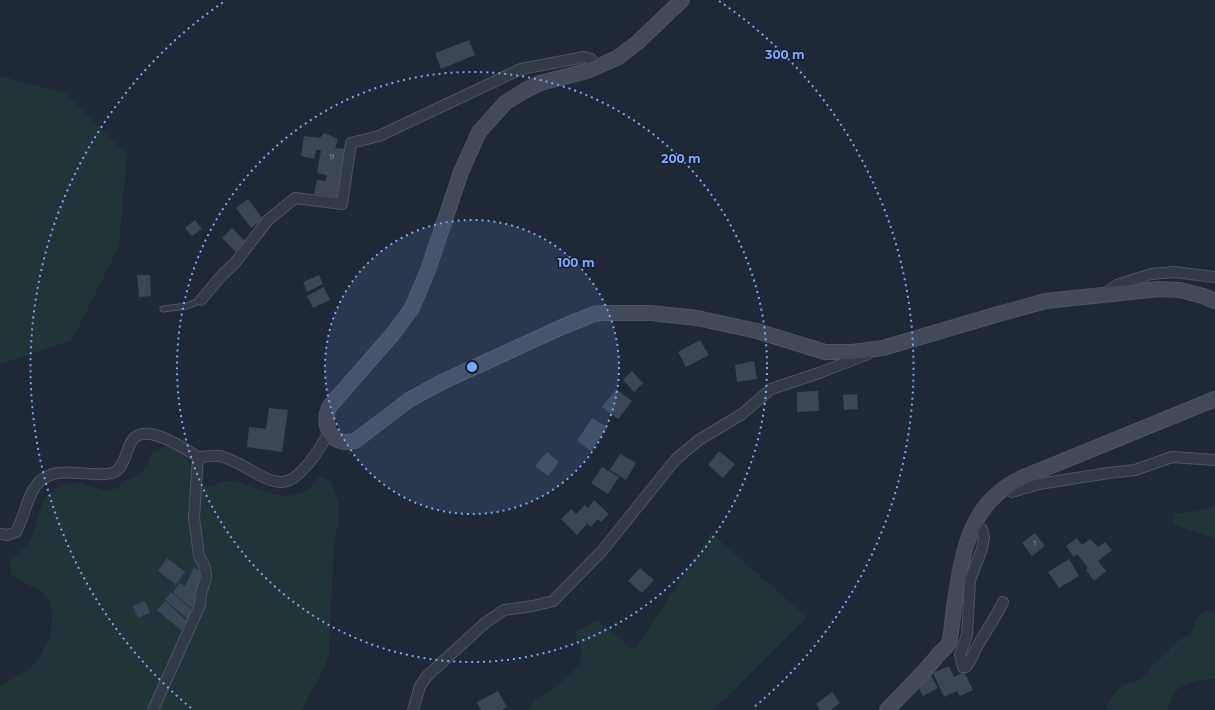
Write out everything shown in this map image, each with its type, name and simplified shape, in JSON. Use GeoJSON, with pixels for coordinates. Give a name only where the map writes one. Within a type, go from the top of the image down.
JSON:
{"type":"FeatureCollection","features":[{"type":"Feature","properties":{"kind":"street"},"geometry":{"type":"LineString","coordinates":[[682,0],[638,42],[617,58],[588,71],[540,83],[524,91],[506,102],[479,132],[461,172],[428,270],[412,308],[392,335],[329,407],[326,413],[326,423],[329,432],[339,440],[345,442],[355,441],[410,400],[442,382],[562,327],[594,314],[651,313],[698,318],[757,331],[824,352],[852,352],[883,348]]}},
{"type":"Feature","properties":{"kind":"street"},"geometry":{"type":"LineString","coordinates":[[201,300],[222,275],[234,264],[268,220],[295,198],[342,204],[351,143],[379,136],[521,69],[584,57],[592,59],[597,67]]}},
{"type":"Feature","properties":{"kind":"street"},"geometry":{"type":"LineString","coordinates":[[1105,295],[1111,288],[1117,285],[1151,274],[1174,272],[1215,277]]}},
{"type":"Feature","properties":{"kind":"street"},"geometry":{"type":"LineString","coordinates":[[413,710],[420,686],[427,676],[485,623],[504,610],[533,606],[553,601],[602,551],[676,459],[699,440],[742,414],[771,389],[819,373],[883,348],[995,314],[1046,302],[1159,289],[1180,290],[1215,301]]}},
{"type":"Feature","properties":{"kind":"street"},"geometry":{"type":"LineString","coordinates":[[887,710],[949,643],[960,567],[973,526],[983,507],[992,497],[1010,483],[1215,399]]}},
{"type":"Feature","properties":{"kind":"street"},"geometry":{"type":"LineString","coordinates":[[0,534],[7,535],[16,532],[21,524],[35,487],[46,476],[63,472],[100,474],[114,473],[120,468],[135,437],[143,434],[159,436],[198,457],[218,456],[235,461],[264,477],[284,482],[292,480],[298,476],[320,449],[329,432]]}},
{"type":"Feature","properties":{"kind":"street"},"geometry":{"type":"LineString","coordinates":[[153,710],[200,605],[201,594],[206,577],[205,567],[199,556],[194,518],[198,457]]}},
{"type":"Feature","properties":{"kind":"street"},"geometry":{"type":"LineString","coordinates":[[1004,488],[1012,492],[1039,484],[1135,470],[1172,457],[1215,460]]}},
{"type":"Feature","properties":{"kind":"street"},"geometry":{"type":"LineString","coordinates":[[973,526],[982,528],[984,537],[976,566],[970,580],[968,635],[960,655],[963,667],[966,667],[969,664],[973,654],[999,612],[1003,602]]}},
{"type":"Feature","properties":{"kind":"lane"},"geometry":{"type":"LineString","coordinates":[[163,309],[188,306],[201,300]]}},
{"type":"Feature","properties":{"kind":"green space"},"geometry":{"type":"Polygon","coordinates":[[[0,76],[65,93],[127,155],[119,246],[72,340],[0,364],[0,76]]]}},
{"type":"Feature","properties":{"kind":"green space"},"geometry":{"type":"Polygon","coordinates":[[[164,446],[178,452],[188,460],[198,485],[211,487],[223,481],[235,481],[272,494],[286,496],[299,494],[311,488],[319,477],[331,481],[339,506],[339,519],[334,544],[329,654],[325,667],[301,710],[0,710],[0,687],[27,670],[37,661],[50,639],[52,616],[50,603],[43,593],[11,575],[10,561],[29,543],[45,497],[67,483],[80,483],[105,491],[118,488],[127,480],[139,475],[148,464],[152,453],[164,446]]]}},
{"type":"Feature","properties":{"kind":"green space"},"geometry":{"type":"Polygon","coordinates":[[[1215,505],[1215,539],[1174,524],[1174,514],[1204,510],[1215,505]]]}},
{"type":"Feature","properties":{"kind":"green space"},"geometry":{"type":"Polygon","coordinates":[[[711,533],[807,617],[733,692],[712,710],[528,710],[535,700],[572,673],[580,663],[580,644],[575,632],[598,620],[634,650],[711,533]]]}},
{"type":"Feature","properties":{"kind":"green space"},"geometry":{"type":"Polygon","coordinates":[[[1207,610],[1215,612],[1215,678],[1193,682],[1182,687],[1174,693],[1167,710],[1106,710],[1112,695],[1119,688],[1128,683],[1138,681],[1147,675],[1152,665],[1168,652],[1173,644],[1191,633],[1198,615],[1207,610]]]}},
{"type":"Feature","properties":{"kind":"building"},"geometry":{"type":"Polygon","coordinates":[[[469,40],[475,55],[441,69],[435,53],[469,40]]]}},
{"type":"Feature","properties":{"kind":"building"},"geometry":{"type":"Polygon","coordinates":[[[324,133],[338,139],[335,148],[347,149],[340,198],[314,194],[317,180],[326,181],[327,175],[317,173],[321,150],[316,150],[314,159],[301,156],[304,136],[320,138],[324,133]]]}},
{"type":"Feature","properties":{"kind":"building"},"geometry":{"type":"Polygon","coordinates":[[[248,199],[263,219],[251,228],[236,208],[248,199]]]}},
{"type":"Feature","properties":{"kind":"building"},"geometry":{"type":"Polygon","coordinates":[[[195,220],[202,229],[192,236],[185,228],[195,220]]]}},
{"type":"Feature","properties":{"kind":"building"},"geometry":{"type":"Polygon","coordinates":[[[232,228],[247,243],[236,252],[222,238],[232,228]]]}},
{"type":"Feature","properties":{"kind":"building"},"geometry":{"type":"Polygon","coordinates":[[[137,275],[150,275],[151,296],[139,297],[137,275]]]}},
{"type":"Feature","properties":{"kind":"building"},"geometry":{"type":"Polygon","coordinates":[[[319,275],[323,284],[307,292],[303,282],[319,275]]]}},
{"type":"Feature","properties":{"kind":"building"},"geometry":{"type":"Polygon","coordinates":[[[324,287],[330,300],[313,308],[307,296],[324,287]]]}},
{"type":"Feature","properties":{"kind":"building"},"geometry":{"type":"Polygon","coordinates":[[[700,340],[709,355],[686,367],[678,352],[700,340]]]}},
{"type":"Feature","properties":{"kind":"building"},"geometry":{"type":"Polygon","coordinates":[[[754,361],[757,379],[737,382],[735,365],[754,361]]]}},
{"type":"Feature","properties":{"kind":"building"},"geometry":{"type":"Polygon","coordinates":[[[632,371],[643,383],[634,392],[623,380],[632,371]]]}},
{"type":"Feature","properties":{"kind":"building"},"geometry":{"type":"Polygon","coordinates":[[[616,389],[632,401],[618,419],[602,407],[616,389]]]}},
{"type":"Feature","properties":{"kind":"building"},"geometry":{"type":"Polygon","coordinates":[[[818,391],[819,411],[797,412],[797,392],[818,391]]]}},
{"type":"Feature","properties":{"kind":"building"},"geometry":{"type":"Polygon","coordinates":[[[857,394],[858,409],[844,410],[843,395],[857,394]]]}},
{"type":"Feature","properties":{"kind":"building"},"geometry":{"type":"Polygon","coordinates":[[[269,408],[288,410],[282,452],[247,447],[249,427],[266,429],[269,408]]]}},
{"type":"Feature","properties":{"kind":"building"},"geometry":{"type":"Polygon","coordinates":[[[592,418],[607,427],[591,451],[577,441],[592,418]]]}},
{"type":"Feature","properties":{"kind":"building"},"geometry":{"type":"Polygon","coordinates":[[[719,451],[735,464],[723,478],[708,465],[719,451]]]}},
{"type":"Feature","properties":{"kind":"building"},"geometry":{"type":"Polygon","coordinates":[[[547,452],[559,462],[548,476],[535,466],[547,452]]]}},
{"type":"Feature","properties":{"kind":"building"},"geometry":{"type":"Polygon","coordinates":[[[620,454],[636,463],[626,480],[610,470],[620,454]]]}},
{"type":"Feature","properties":{"kind":"building"},"geometry":{"type":"Polygon","coordinates":[[[602,467],[619,477],[608,494],[591,483],[602,467]]]}},
{"type":"Feature","properties":{"kind":"building"},"geometry":{"type":"Polygon","coordinates":[[[594,500],[609,514],[601,522],[598,519],[591,527],[580,517],[587,524],[577,535],[561,519],[571,509],[576,514],[585,505],[588,508],[594,500]]]}},
{"type":"Feature","properties":{"kind":"building"},"geometry":{"type":"Polygon","coordinates":[[[1035,533],[1045,546],[1032,556],[1022,543],[1035,533]]]}},
{"type":"Feature","properties":{"kind":"building"},"geometry":{"type":"Polygon","coordinates":[[[1077,538],[1082,545],[1090,539],[1098,547],[1105,542],[1112,550],[1098,561],[1106,571],[1094,581],[1086,570],[1088,568],[1077,554],[1074,557],[1066,546],[1077,538]]]}},
{"type":"Feature","properties":{"kind":"building"},"geometry":{"type":"Polygon","coordinates":[[[167,558],[185,572],[176,585],[158,571],[167,558]]]}},
{"type":"Feature","properties":{"kind":"building"},"geometry":{"type":"Polygon","coordinates":[[[1069,559],[1079,576],[1059,588],[1048,572],[1069,559]]]}},
{"type":"Feature","properties":{"kind":"building"},"geometry":{"type":"Polygon","coordinates":[[[194,567],[204,573],[196,592],[198,597],[192,608],[173,593],[179,583],[185,586],[194,567]]]}},
{"type":"Feature","properties":{"kind":"building"},"geometry":{"type":"Polygon","coordinates":[[[640,568],[654,580],[642,593],[628,581],[640,568]]]}},
{"type":"Feature","properties":{"kind":"building"},"geometry":{"type":"Polygon","coordinates":[[[171,592],[195,612],[189,620],[165,600],[171,592]]]}},
{"type":"Feature","properties":{"kind":"building"},"geometry":{"type":"Polygon","coordinates":[[[145,601],[150,613],[138,618],[133,606],[145,601]]]}},
{"type":"Feature","properties":{"kind":"building"},"geometry":{"type":"Polygon","coordinates":[[[165,601],[189,623],[182,631],[157,610],[165,601]]]}},
{"type":"Feature","properties":{"kind":"building"},"geometry":{"type":"Polygon","coordinates":[[[949,666],[954,677],[964,672],[973,690],[960,696],[957,691],[944,697],[933,673],[949,666]]]}},
{"type":"Feature","properties":{"kind":"building"},"geometry":{"type":"Polygon","coordinates":[[[931,675],[938,688],[923,696],[916,683],[931,675]]]}},
{"type":"Feature","properties":{"kind":"building"},"geometry":{"type":"Polygon","coordinates":[[[498,691],[507,707],[502,710],[481,710],[477,702],[498,691]]]}},
{"type":"Feature","properties":{"kind":"building"},"geometry":{"type":"Polygon","coordinates":[[[832,692],[840,703],[831,710],[820,710],[816,704],[832,692]]]}}]}
